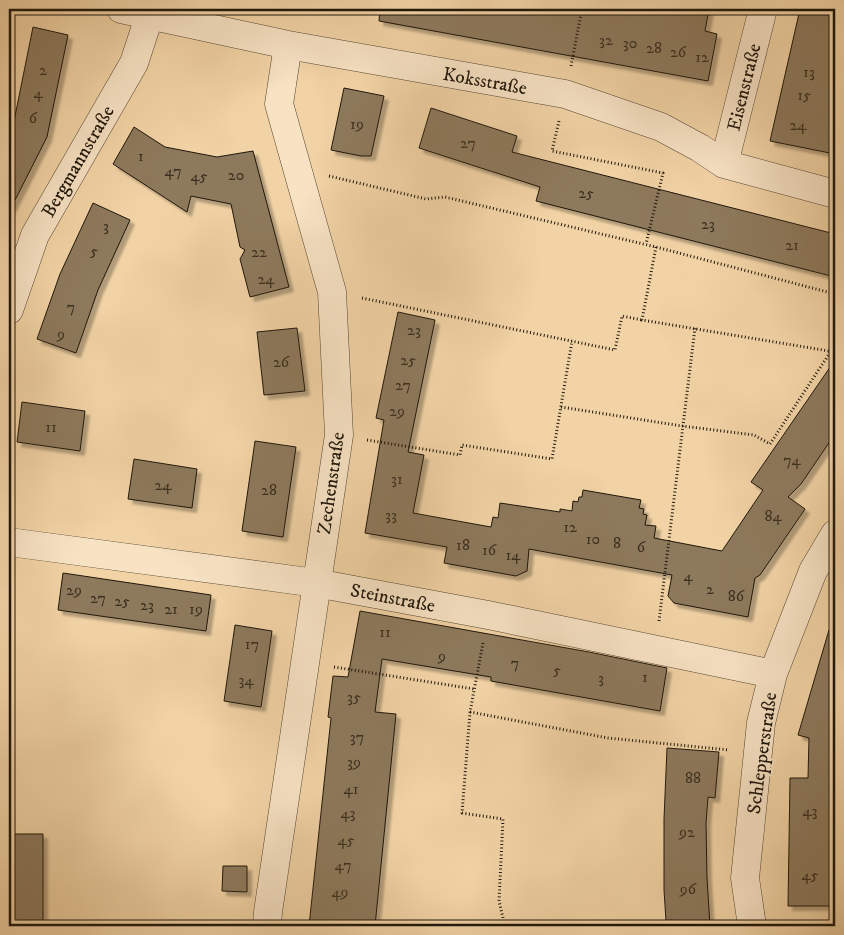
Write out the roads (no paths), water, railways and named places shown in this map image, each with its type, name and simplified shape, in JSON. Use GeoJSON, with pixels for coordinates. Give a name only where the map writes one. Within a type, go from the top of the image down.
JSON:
{"type":"FeatureCollection","features":[{"type":"Feature","properties":{"kind":"street","name":"Koksstraße"},"geometry":{"type":"LineString","coordinates":[[121,9],[150,14],[223,20],[288,45],[565,94],[662,127],[724,164],[835,194]]}},
{"type":"Feature","properties":{"kind":"street","name":"Eisenstraße"},"geometry":{"type":"LineString","coordinates":[[724,164],[762,9]]}},
{"type":"Feature","properties":{"kind":"street","name":"Bergmannstraße"},"geometry":{"type":"LineString","coordinates":[[9,310],[35,235],[134,63],[150,14]]}},
{"type":"Feature","properties":{"kind":"street","name":"Zechenstraße"},"geometry":{"type":"LineString","coordinates":[[267,926],[304,662],[339,435],[332,292],[279,104],[288,45]]}},
{"type":"Feature","properties":{"kind":"street","name":"Schlepperstraße"},"geometry":{"type":"LineString","coordinates":[[752,926],[745,878],[761,723],[773,674],[813,571],[835,534]]}},
{"type":"Feature","properties":{"kind":"street","name":"Steinstraße"},"geometry":{"type":"LineString","coordinates":[[9,542],[316,583],[773,674]]}}]}
